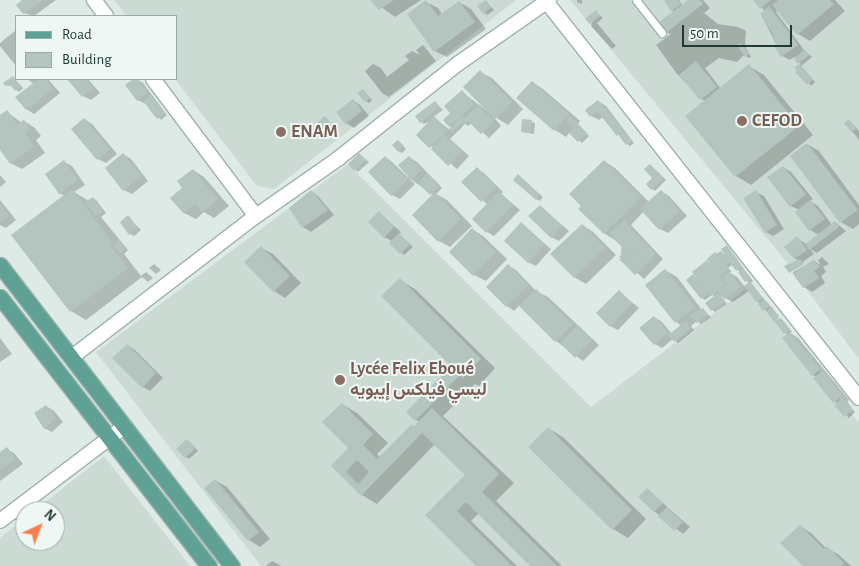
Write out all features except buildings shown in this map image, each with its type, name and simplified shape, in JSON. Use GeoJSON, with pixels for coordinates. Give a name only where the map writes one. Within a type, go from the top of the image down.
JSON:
{"type":"FeatureCollection","features":[{"type":"Feature","properties":{"kind":"main road"},"geometry":{"type":"LineString","coordinates":[[0,265],[232,566]]}},
{"type":"Feature","properties":{"kind":"main road"},"geometry":{"type":"LineString","coordinates":[[0,297],[108,439],[209,566]]}},
{"type":"Feature","properties":{"kind":"street"},"geometry":{"type":"LineString","coordinates":[[94,0],[105,15]]}},
{"type":"Feature","properties":{"kind":"street"},"geometry":{"type":"LineString","coordinates":[[72,357],[256,216],[339,158],[458,63],[547,1],[859,398]]}},
{"type":"Feature","properties":{"kind":"street"},"geometry":{"type":"LineString","coordinates":[[154,80],[256,216]]}},
{"type":"Feature","properties":{"kind":"street"},"geometry":{"type":"LineString","coordinates":[[0,522],[125,426]]}},
{"type":"Feature","properties":{"kind":"lane"},"geometry":{"type":"LineString","coordinates":[[636,0],[662,33]]}},
{"type":"Feature","properties":{"kind":"shaded area","name":"ENAM"},"geometry":{"type":"Polygon","coordinates":[[[114,0],[516,0],[274,189],[257,186],[176,80],[178,80],[178,15],[126,15],[114,0]]]}},
{"type":"Feature","properties":{"kind":"shaded area"},"geometry":{"type":"Polygon","coordinates":[[[570,0],[859,0],[859,359],[780,254],[570,0]]]}},
{"type":"Feature","properties":{"kind":"shaded area","name":"Lycée Felix Eboué ليسي فيلكس إيبويه"},"geometry":{"type":"Polygon","coordinates":[[[348,164],[591,407],[751,285],[859,423],[859,566],[261,566],[96,352],[348,164]]]}},
{"type":"Feature","properties":{"kind":"shaded area"},"geometry":{"type":"Polygon","coordinates":[[[104,456],[190,566],[0,566],[0,538],[15,526],[15,551],[65,551],[65,501],[47,501],[104,456]]]}},
{"type":"Feature","properties":{"kind":"place","name":"CEFOD"},"geometry":{"type":"Point","coordinates":[742,121]}},
{"type":"Feature","properties":{"kind":"place","name":"ENAM"},"geometry":{"type":"Point","coordinates":[281,132]}},
{"type":"Feature","properties":{"kind":"place","name":"Lycée Felix Eboué ليسي فيلكس إيبويه"},"geometry":{"type":"Point","coordinates":[340,380]}}]}
